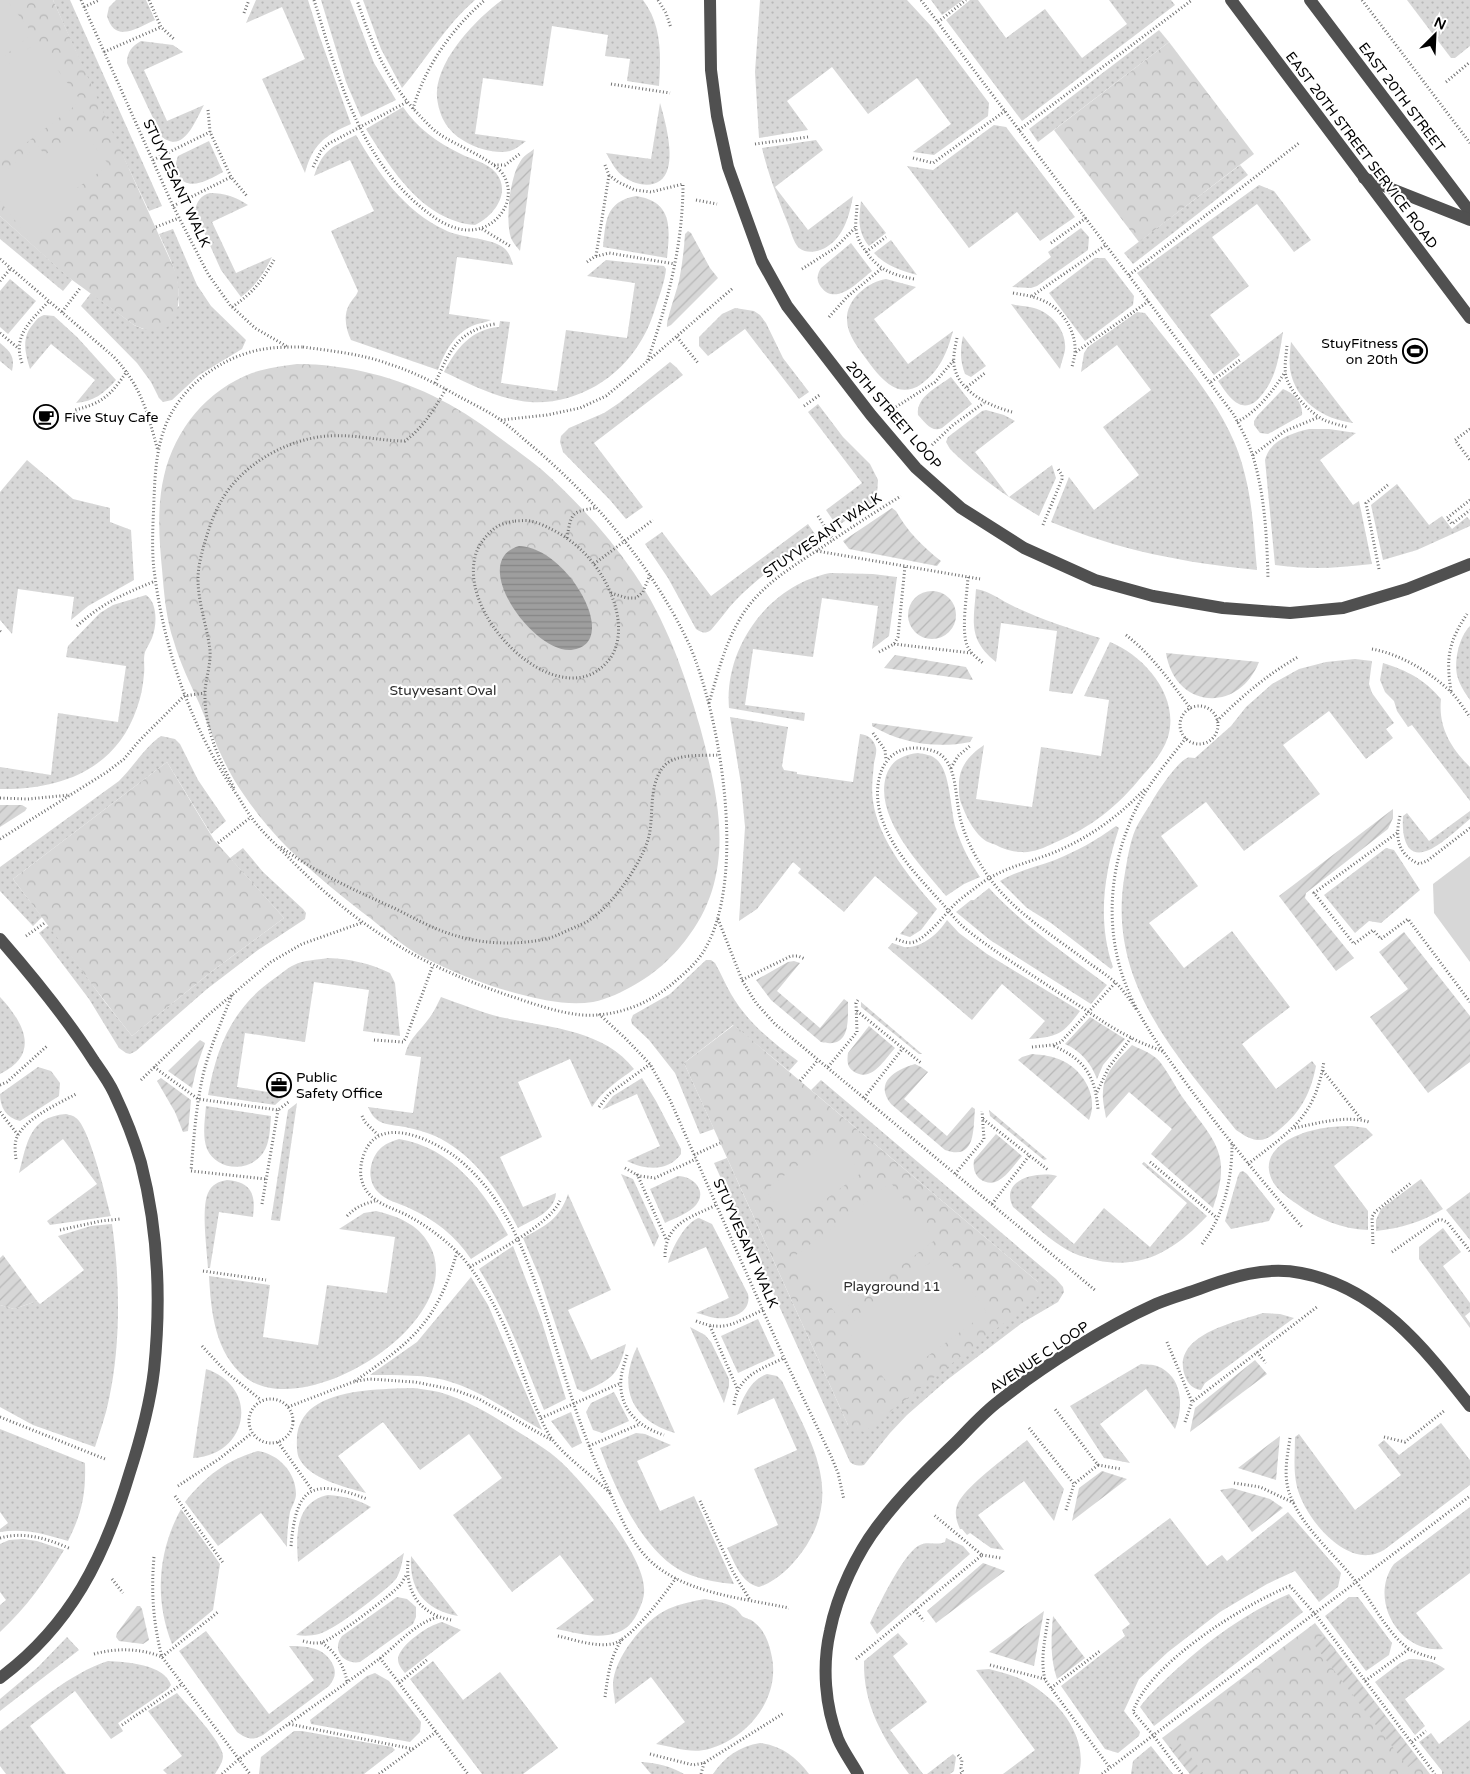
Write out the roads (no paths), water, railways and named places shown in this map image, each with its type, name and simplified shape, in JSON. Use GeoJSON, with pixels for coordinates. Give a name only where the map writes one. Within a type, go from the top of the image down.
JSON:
{"type":"FeatureCollection","features":[{"type":"Feature","properties":{"kind":"street","name":"20TH STREET LOOP"},"geometry":{"type":"LineString","coordinates":[[710,0],[710,70],[717,116],[728,167],[762,261],[787,306],[871,415],[916,468],[961,508],[1024,548],[1095,580],[1153,596],[1223,608],[1290,613],[1343,608],[1407,590],[1470,564]]}},
{"type":"Feature","properties":{"kind":"street","name":"EAST 20TH STREET SERVICE ROAD"},"geometry":{"type":"LineString","coordinates":[[1230,0],[1470,318]]}},
{"type":"Feature","properties":{"kind":"street","name":"EAST 20TH STREET"},"geometry":{"type":"LineString","coordinates":[[1310,0],[1470,212]]}},
{"type":"Feature","properties":{"kind":"street"},"geometry":{"type":"LineString","coordinates":[[1364,178],[1470,220]]}},
{"type":"Feature","properties":{"kind":"street"},"geometry":{"type":"LineString","coordinates":[[0,939],[40,985],[76,1032],[114,1091],[141,1162],[154,1228],[158,1306],[154,1370],[143,1429],[121,1500],[100,1555],[84,1585],[62,1619],[22,1662],[0,1678]]}},
{"type":"Feature","properties":{"kind":"street","name":"AVENUE C LOOP"},"geometry":{"type":"LineString","coordinates":[[858,1774],[839,1742],[830,1713],[825,1673],[829,1632],[839,1600],[856,1561],[880,1523],[908,1491],[998,1402],[1054,1362],[1112,1327],[1157,1304],[1219,1282],[1259,1271],[1300,1273],[1340,1284],[1374,1304],[1410,1335],[1470,1406]]}},
{"type":"Feature","properties":{"kind":"place","name":"StuyFitness on 20th"},"geometry":{"type":"Point","coordinates":[1415,351]}},
{"type":"Feature","properties":{"kind":"place","name":"Five Stuy Cafe"},"geometry":{"type":"Point","coordinates":[46,417]}},
{"type":"Feature","properties":{"kind":"place","name":"Public Safety Office"},"geometry":{"type":"Point","coordinates":[279,1085]}},
{"type":"Feature","properties":{"kind":"park label","name":"Stuyvesant Oval"},"geometry":{"type":"Point","coordinates":[443,690]}},
{"type":"Feature","properties":{"kind":"park label","name":"Playground 11"},"geometry":{"type":"Point","coordinates":[892,1286]}}]}
